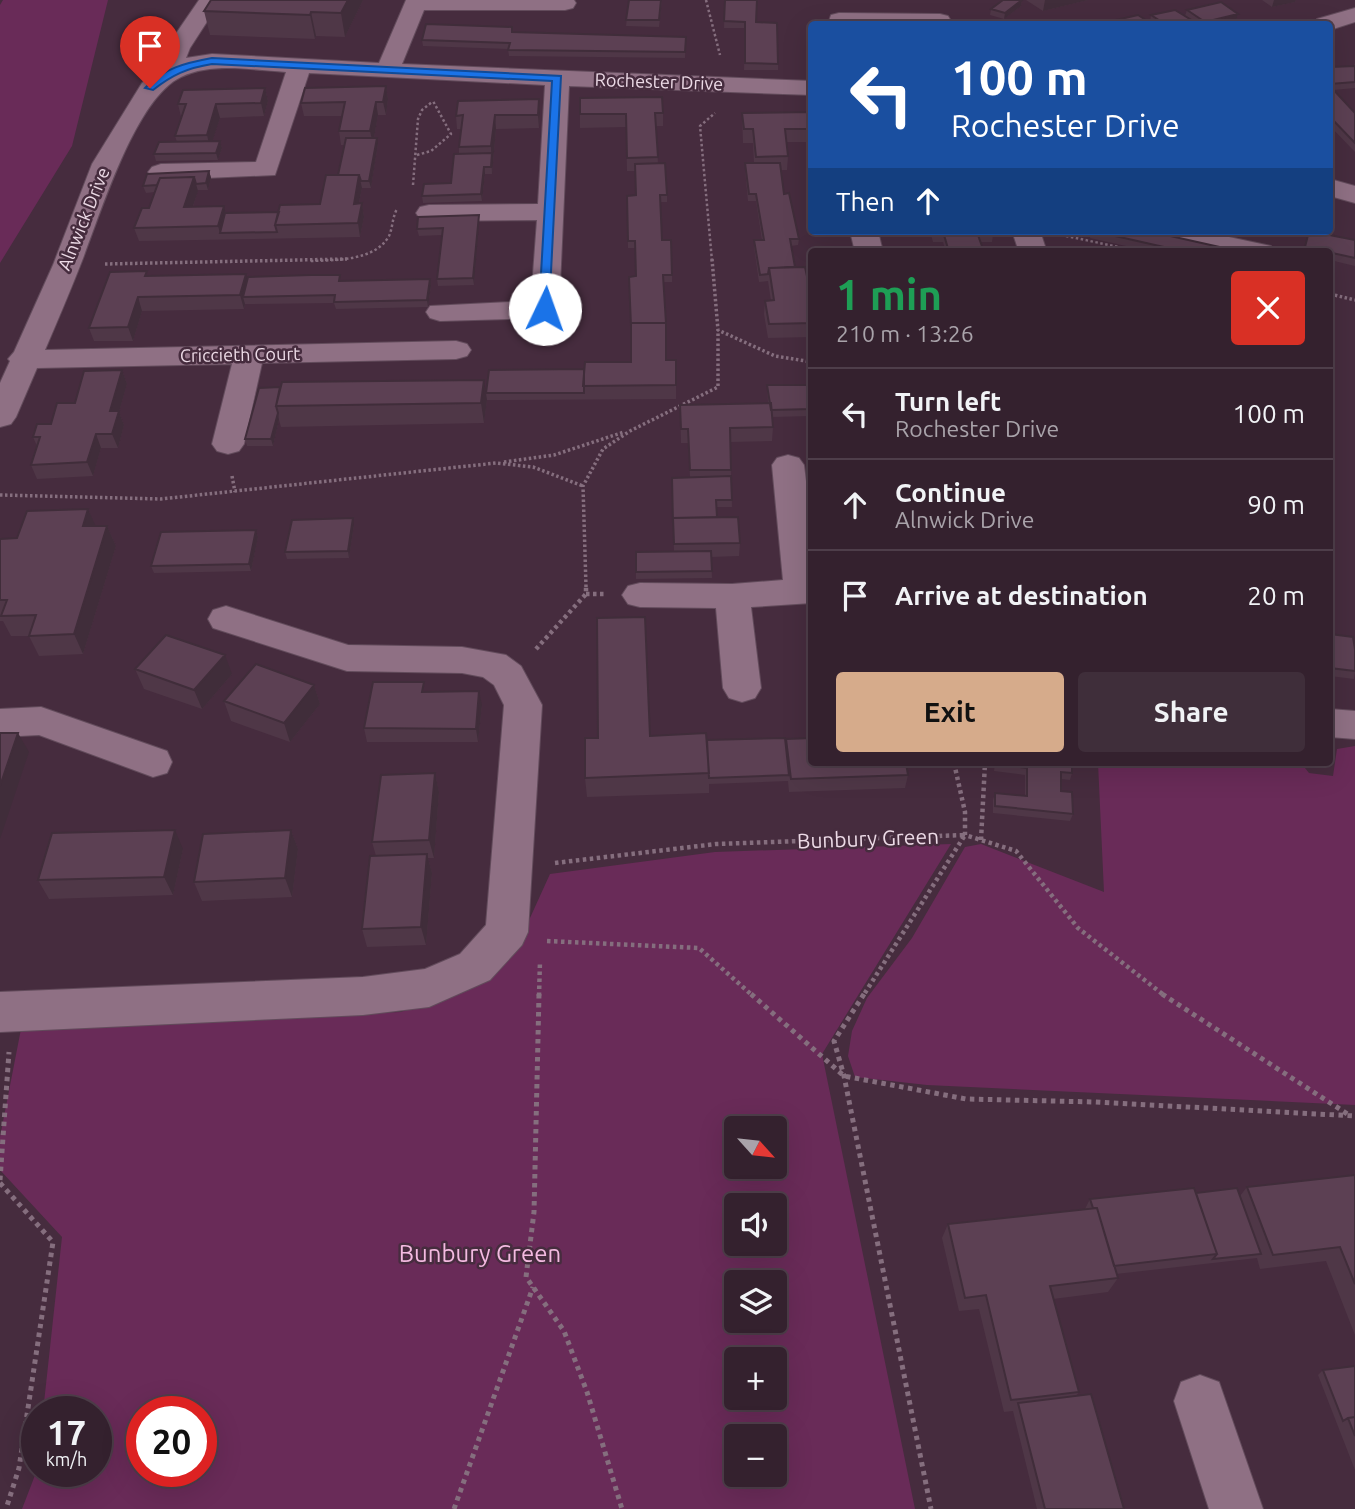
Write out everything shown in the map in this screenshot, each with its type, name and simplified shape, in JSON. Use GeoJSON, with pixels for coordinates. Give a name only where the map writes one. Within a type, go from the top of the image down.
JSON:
{"type":"FeatureCollection","features":[{"type":"Feature","properties":{"kind":"street"},"geometry":{"type":"LineString","coordinates":[[169,73],[174,54],[210,0]]}},
{"type":"Feature","properties":{"kind":"street"},"geometry":{"type":"LineString","coordinates":[[1337,0],[1355,13]]}},
{"type":"Feature","properties":{"kind":"street"},"geometry":{"type":"LineString","coordinates":[[388,69],[417,1],[565,3]]}},
{"type":"Feature","properties":{"kind":"street"},"geometry":{"type":"LineString","coordinates":[[1333,21],[1355,13]]}},
{"type":"Feature","properties":{"kind":"street"},"geometry":{"type":"LineString","coordinates":[[835,17],[940,21]]}},
{"type":"Feature","properties":{"kind":"street","name":"Alnwick Drive"},"geometry":{"type":"LineString","coordinates":[[0,417],[23,359],[67,265],[105,164],[150,88],[169,73],[188,65],[212,61]]}},
{"type":"Feature","properties":{"kind":"street","name":"Rochester Drive"},"geometry":{"type":"LineString","coordinates":[[212,61],[808,89]]}},
{"type":"Feature","properties":{"kind":"street"},"geometry":{"type":"LineString","coordinates":[[162,172],[266,170],[300,65]]}},
{"type":"Feature","properties":{"kind":"street"},"geometry":{"type":"LineString","coordinates":[[440,312],[545,309],[557,78]]}},
{"type":"Feature","properties":{"kind":"street"},"geometry":{"type":"LineString","coordinates":[[1333,188],[1355,195]]}},
{"type":"Feature","properties":{"kind":"street"},"geometry":{"type":"LineString","coordinates":[[429,213],[551,212]]}},
{"type":"Feature","properties":{"kind":"street"},"geometry":{"type":"LineString","coordinates":[[1181,235],[1242,248]]}},
{"type":"Feature","properties":{"kind":"street","name":"Criccieth Court"},"geometry":{"type":"LineString","coordinates":[[23,359],[456,350]]}},
{"type":"Feature","properties":{"kind":"street"},"geometry":{"type":"LineString","coordinates":[[228,444],[249,356]]}},
{"type":"Feature","properties":{"kind":"street"},"geometry":{"type":"LineString","coordinates":[[640,595],[732,596],[807,591],[788,465]]}},
{"type":"Feature","properties":{"kind":"street"},"geometry":{"type":"LineString","coordinates":[[732,596],[742,688]]}},
{"type":"Feature","properties":{"kind":"street"},"geometry":{"type":"LineString","coordinates":[[6,1012],[363,996],[429,988],[475,967],[506,932],[523,705],[508,676],[493,665],[462,660],[347,658],[226,618]]}},
{"type":"Feature","properties":{"kind":"street"},"geometry":{"type":"LineString","coordinates":[[0,723],[41,721],[153,762]]}},
{"type":"Feature","properties":{"kind":"street"},"geometry":{"type":"LineString","coordinates":[[1333,723],[1355,725]]}},
{"type":"Feature","properties":{"kind":"street"},"geometry":{"type":"LineString","coordinates":[[1200,1401],[1236,1509]]}},
{"type":"Feature","properties":{"kind":"path"},"geometry":{"type":"LineString","coordinates":[[0,495],[161,499],[554,455],[630,430],[718,387],[718,330],[700,126],[732,98],[727,85],[720,39],[714,30],[706,0]]}},
{"type":"Feature","properties":{"kind":"path"},"geometry":{"type":"LineString","coordinates":[[413,191],[417,155],[416,128],[420,113],[455,74]]}},
{"type":"Feature","properties":{"kind":"path"},"geometry":{"type":"LineString","coordinates":[[417,155],[430,151],[451,134],[433,101]]}},
{"type":"Feature","properties":{"kind":"path"},"geometry":{"type":"LineString","coordinates":[[67,265],[341,260],[364,255],[377,248],[390,235],[393,214],[400,206]]}},
{"type":"Feature","properties":{"kind":"path"},"geometry":{"type":"LineString","coordinates":[[1062,235],[1121,248]]}},
{"type":"Feature","properties":{"kind":"path"},"geometry":{"type":"LineString","coordinates":[[1333,295],[1355,300]]}},
{"type":"Feature","properties":{"kind":"path"},"geometry":{"type":"LineString","coordinates":[[718,330],[750,348],[787,362],[808,362]]}},
{"type":"Feature","properties":{"kind":"path"},"geometry":{"type":"LineString","coordinates":[[508,676],[586,594],[583,486],[603,449],[630,430]]}},
{"type":"Feature","properties":{"kind":"path"},"geometry":{"type":"LineString","coordinates":[[496,463],[533,467],[583,486]]}},
{"type":"Feature","properties":{"kind":"path"},"geometry":{"type":"LineString","coordinates":[[955,766],[965,812],[965,835],[1016,851],[1078,928],[1175,1004],[1352,1116]]}},
{"type":"Feature","properties":{"kind":"path"},"geometry":{"type":"LineString","coordinates":[[981,840],[985,766]]}},
{"type":"Feature","properties":{"kind":"path","name":"Bunbury Green"},"geometry":{"type":"LineString","coordinates":[[512,867],[716,844],[965,835]]}},
{"type":"Feature","properties":{"kind":"path","name":"Bunbury Green"},"geometry":{"type":"LineString","coordinates":[[931,1509],[844,1076],[834,1041],[965,835]]}},
{"type":"Feature","properties":{"kind":"path"},"geometry":{"type":"LineString","coordinates":[[540,941],[699,948],[844,1076],[966,1100],[1096,1102],[1352,1116]]}},
{"type":"Feature","properties":{"kind":"path"},"geometry":{"type":"LineString","coordinates":[[540,955],[534,1212],[526,1277],[564,1331],[587,1392],[622,1509]]}},
{"type":"Feature","properties":{"kind":"path"},"geometry":{"type":"LineString","coordinates":[[6,1012],[0,1182],[53,1242],[19,1468],[6,1509]]}},
{"type":"Feature","properties":{"kind":"path"},"geometry":{"type":"LineString","coordinates":[[454,1509],[533,1287]]}},
{"type":"Feature","properties":{"kind":"green space"},"geometry":{"type":"Polygon","coordinates":[[[3,0],[108,0],[72,146],[0,263],[0,5],[3,0]]]}},
{"type":"Feature","properties":{"kind":"green space"},"geometry":{"type":"Polygon","coordinates":[[[1355,746],[1355,1105],[927,1085],[855,1077],[848,1056],[852,1031],[867,998],[912,938],[965,847],[981,844],[1104,892],[1098,766],[1303,766],[1309,773],[1333,776],[1337,749],[1355,746]]]}},
{"type":"Feature","properties":{"kind":"green space","name":"Bunbury Green"},"geometry":{"type":"Polygon","coordinates":[[[951,844],[822,1054],[915,1509],[22,1509],[30,1487],[112,1487],[112,1396],[45,1396],[62,1237],[0,1170],[0,1137],[21,1029],[401,1012],[481,982],[515,951],[550,874],[715,852],[951,844]]]}},
{"type":"Feature","properties":{"kind":"building"},"geometry":{"type":"Polygon","coordinates":[[[211,0],[348,0],[341,13],[311,12],[310,15],[204,11],[211,0]]]}},
{"type":"Feature","properties":{"kind":"building"},"geometry":{"type":"Polygon","coordinates":[[[629,0],[661,0],[659,20],[626,20],[629,0]]]}},
{"type":"Feature","properties":{"kind":"building"},"geometry":{"type":"Polygon","coordinates":[[[725,0],[757,0],[756,22],[777,23],[778,64],[745,63],[745,22],[724,21],[725,0]]]}},
{"type":"Feature","properties":{"kind":"building"},"geometry":{"type":"Polygon","coordinates":[[[1003,0],[1022,0],[1005,13],[991,9],[1003,0]]]}},
{"type":"Feature","properties":{"kind":"building"},"geometry":{"type":"Polygon","coordinates":[[[1221,2],[1238,14],[1204,21],[1187,10],[1221,2]]]}},
{"type":"Feature","properties":{"kind":"building"},"geometry":{"type":"Polygon","coordinates":[[[1175,10],[1193,21],[1160,21],[1151,15],[1175,10]]]}},
{"type":"Feature","properties":{"kind":"building"},"geometry":{"type":"Polygon","coordinates":[[[1138,15],[1147,21],[1118,21],[1138,15]]]}},
{"type":"Feature","properties":{"kind":"building"},"geometry":{"type":"Polygon","coordinates":[[[426,24],[512,27],[512,32],[686,37],[685,52],[508,50],[510,43],[422,40],[426,24]]]}},
{"type":"Feature","properties":{"kind":"building"},"geometry":{"type":"Polygon","coordinates":[[[1355,66],[1355,82],[1333,84],[1333,67],[1355,66]]]}},
{"type":"Feature","properties":{"kind":"building"},"geometry":{"type":"Polygon","coordinates":[[[386,86],[383,102],[376,102],[370,131],[339,131],[345,102],[301,103],[305,88],[386,86]]]}},
{"type":"Feature","properties":{"kind":"building"},"geometry":{"type":"Polygon","coordinates":[[[265,88],[261,103],[216,104],[207,135],[175,136],[186,104],[178,104],[183,90],[265,88]]]}},
{"type":"Feature","properties":{"kind":"building"},"geometry":{"type":"Polygon","coordinates":[[[1333,89],[1355,113],[1355,143],[1333,120],[1333,89]]]}},
{"type":"Feature","properties":{"kind":"building"},"geometry":{"type":"Polygon","coordinates":[[[662,97],[663,113],[655,113],[658,157],[627,158],[626,114],[580,114],[580,98],[662,97]]]}},
{"type":"Feature","properties":{"kind":"building"},"geometry":{"type":"Polygon","coordinates":[[[539,99],[538,115],[495,115],[491,146],[459,147],[463,115],[456,116],[458,101],[539,99]]]}},
{"type":"Feature","properties":{"kind":"building"},"geometry":{"type":"Polygon","coordinates":[[[808,112],[808,129],[785,129],[788,156],[756,157],[753,129],[744,129],[742,113],[808,112]]]}},
{"type":"Feature","properties":{"kind":"building"},"geometry":{"type":"Polygon","coordinates":[[[346,138],[377,138],[369,181],[361,181],[359,175],[338,175],[346,138]]]}},
{"type":"Feature","properties":{"kind":"building"},"geometry":{"type":"Polygon","coordinates":[[[220,141],[216,153],[154,154],[159,142],[220,141]]]}},
{"type":"Feature","properties":{"kind":"building"},"geometry":{"type":"Polygon","coordinates":[[[492,153],[491,167],[484,167],[481,194],[422,196],[424,184],[451,183],[454,154],[492,153]]]}},
{"type":"Feature","properties":{"kind":"building"},"geometry":{"type":"Polygon","coordinates":[[[665,163],[667,195],[660,195],[662,240],[671,240],[672,275],[663,275],[666,323],[631,323],[631,326],[629,277],[636,276],[635,241],[628,241],[627,196],[636,195],[635,164],[665,163]]]}},
{"type":"Feature","properties":{"kind":"building"},"geometry":{"type":"Polygon","coordinates":[[[745,163],[780,163],[784,194],[789,193],[799,239],[790,239],[795,267],[769,268],[768,274],[760,275],[754,240],[764,240],[756,194],[749,194],[745,163]]]}},
{"type":"Feature","properties":{"kind":"building"},"geometry":{"type":"Polygon","coordinates":[[[209,171],[206,183],[196,184],[194,177],[160,178],[157,185],[143,186],[147,174],[209,171]]]}},
{"type":"Feature","properties":{"kind":"building"},"geometry":{"type":"Polygon","coordinates":[[[326,175],[359,175],[354,204],[362,203],[358,223],[275,225],[280,205],[320,204],[326,175]]]}},
{"type":"Feature","properties":{"kind":"building"},"geometry":{"type":"Polygon","coordinates":[[[194,177],[184,207],[224,206],[218,226],[134,228],[142,208],[149,208],[160,178],[194,177]]]}},
{"type":"Feature","properties":{"kind":"building"},"geometry":{"type":"Polygon","coordinates":[[[279,212],[275,225],[277,232],[220,233],[225,213],[279,212]]]}},
{"type":"Feature","properties":{"kind":"building"},"geometry":{"type":"Polygon","coordinates":[[[479,215],[473,278],[437,279],[443,228],[417,229],[418,217],[479,215]]]}},
{"type":"Feature","properties":{"kind":"building"},"geometry":{"type":"Polygon","coordinates":[[[944,235],[978,235],[983,248],[948,248],[944,235]]]}},
{"type":"Feature","properties":{"kind":"building"},"geometry":{"type":"Polygon","coordinates":[[[1111,235],[1166,235],[1224,248],[1168,248],[1111,235]]]}},
{"type":"Feature","properties":{"kind":"building"},"geometry":{"type":"Polygon","coordinates":[[[1308,235],[1329,235],[1355,240],[1355,258],[1333,253],[1333,248],[1305,247],[1308,235]]]}},
{"type":"Feature","properties":{"kind":"building"},"geometry":{"type":"Polygon","coordinates":[[[805,267],[808,281],[808,323],[769,324],[765,301],[774,300],[769,268],[805,267]]]}},
{"type":"Feature","properties":{"kind":"building"},"geometry":{"type":"Polygon","coordinates":[[[147,271],[145,276],[246,274],[240,295],[138,297],[128,327],[89,328],[110,272],[147,271]]]}},
{"type":"Feature","properties":{"kind":"building"},"geometry":{"type":"Polygon","coordinates":[[[340,275],[339,281],[430,279],[427,300],[334,302],[335,295],[243,297],[248,277],[340,275]]]}},
{"type":"Feature","properties":{"kind":"building"},"geometry":{"type":"Polygon","coordinates":[[[631,323],[666,323],[666,360],[676,360],[676,385],[583,386],[585,362],[631,362],[631,323]]]}},
{"type":"Feature","properties":{"kind":"building"},"geometry":{"type":"Polygon","coordinates":[[[584,369],[584,393],[486,393],[489,370],[584,369]]]}},
{"type":"Feature","properties":{"kind":"building"},"geometry":{"type":"Polygon","coordinates":[[[122,370],[110,411],[119,411],[112,434],[96,434],[87,462],[31,465],[40,437],[33,437],[37,424],[51,424],[57,403],[75,403],[84,371],[122,370]]]}},
{"type":"Feature","properties":{"kind":"building"},"geometry":{"type":"Polygon","coordinates":[[[484,380],[481,403],[276,406],[282,382],[484,380]]]}},
{"type":"Feature","properties":{"kind":"building"},"geometry":{"type":"Polygon","coordinates":[[[767,385],[808,385],[808,409],[771,410],[767,385]]]}},
{"type":"Feature","properties":{"kind":"building"},"geometry":{"type":"Polygon","coordinates":[[[280,387],[276,406],[278,413],[271,439],[245,439],[259,388],[280,387]]]}},
{"type":"Feature","properties":{"kind":"building"},"geometry":{"type":"Polygon","coordinates":[[[771,403],[773,427],[730,428],[731,470],[690,470],[688,429],[681,429],[680,405],[771,403]]]}},
{"type":"Feature","properties":{"kind":"building"},"geometry":{"type":"Polygon","coordinates":[[[731,476],[732,500],[716,500],[717,517],[673,518],[673,523],[672,478],[731,476]]]}},
{"type":"Feature","properties":{"kind":"building"},"geometry":{"type":"Polygon","coordinates":[[[88,509],[83,526],[107,526],[74,634],[29,636],[36,615],[1,616],[7,600],[0,600],[0,539],[17,538],[27,511],[88,509]]]}},
{"type":"Feature","properties":{"kind":"building"},"geometry":{"type":"Polygon","coordinates":[[[738,517],[740,543],[674,544],[673,518],[738,517]]]}},
{"type":"Feature","properties":{"kind":"building"},"geometry":{"type":"Polygon","coordinates":[[[353,518],[348,551],[285,552],[292,520],[353,518]]]}},
{"type":"Feature","properties":{"kind":"building"},"geometry":{"type":"Polygon","coordinates":[[[256,530],[249,564],[151,566],[161,532],[256,530]]]}},
{"type":"Feature","properties":{"kind":"building"},"geometry":{"type":"Polygon","coordinates":[[[711,551],[712,571],[636,572],[636,552],[711,551]]]}},
{"type":"Feature","properties":{"kind":"building"},"geometry":{"type":"Polygon","coordinates":[[[645,617],[650,736],[706,733],[709,773],[585,778],[585,738],[598,738],[597,618],[645,617]]]}},
{"type":"Feature","properties":{"kind":"building"},"geometry":{"type":"Polygon","coordinates":[[[1333,634],[1353,637],[1355,671],[1333,668],[1333,634]]]}},
{"type":"Feature","properties":{"kind":"building"},"geometry":{"type":"Polygon","coordinates":[[[166,635],[225,655],[194,690],[135,669],[166,635]]]}},
{"type":"Feature","properties":{"kind":"building"},"geometry":{"type":"Polygon","coordinates":[[[256,664],[314,685],[284,723],[224,701],[256,664]]]}},
{"type":"Feature","properties":{"kind":"building"},"geometry":{"type":"Polygon","coordinates":[[[373,682],[424,682],[422,692],[479,691],[476,729],[364,728],[373,682]]]}},
{"type":"Feature","properties":{"kind":"building"},"geometry":{"type":"Polygon","coordinates":[[[0,733],[18,733],[0,786],[0,733]]]}},
{"type":"Feature","properties":{"kind":"building"},"geometry":{"type":"Polygon","coordinates":[[[785,738],[789,775],[709,778],[707,740],[785,738]]]}},
{"type":"Feature","properties":{"kind":"building"},"geometry":{"type":"Polygon","coordinates":[[[808,738],[808,766],[906,766],[908,775],[791,779],[786,739],[808,738]]]}},
{"type":"Feature","properties":{"kind":"building"},"geometry":{"type":"Polygon","coordinates":[[[1012,766],[1072,766],[1072,773],[1061,772],[1061,791],[1072,792],[1073,814],[995,806],[995,793],[1027,796],[1027,768],[1012,766]]]}},
{"type":"Feature","properties":{"kind":"building"},"geometry":{"type":"Polygon","coordinates":[[[435,773],[429,840],[372,842],[381,775],[435,773]]]}},
{"type":"Feature","properties":{"kind":"building"},"geometry":{"type":"Polygon","coordinates":[[[175,830],[164,877],[38,880],[52,833],[175,830]]]}},
{"type":"Feature","properties":{"kind":"building"},"geometry":{"type":"Polygon","coordinates":[[[291,830],[285,878],[194,882],[203,834],[291,830]]]}},
{"type":"Feature","properties":{"kind":"building"},"geometry":{"type":"Polygon","coordinates":[[[427,854],[421,927],[362,929],[370,856],[427,854]]]}},
{"type":"Feature","properties":{"kind":"building"},"geometry":{"type":"Polygon","coordinates":[[[1355,1175],[1355,1284],[1340,1247],[1273,1255],[1247,1187],[1355,1175]]]}},
{"type":"Feature","properties":{"kind":"building"},"geometry":{"type":"Polygon","coordinates":[[[1194,1188],[1217,1254],[1114,1266],[1097,1208],[1093,1208],[1090,1199],[1194,1188]]]}},
{"type":"Feature","properties":{"kind":"building"},"geometry":{"type":"Polygon","coordinates":[[[1237,1188],[1261,1254],[1213,1259],[1217,1254],[1196,1193],[1237,1188]]]}},
{"type":"Feature","properties":{"kind":"building"},"geometry":{"type":"Polygon","coordinates":[[[1097,1208],[1118,1278],[1050,1286],[1079,1392],[1011,1400],[986,1295],[965,1298],[948,1224],[1097,1208]]]}},
{"type":"Feature","properties":{"kind":"building"},"geometry":{"type":"Polygon","coordinates":[[[1355,1366],[1355,1417],[1343,1421],[1323,1370],[1355,1366]]]}},
{"type":"Feature","properties":{"kind":"building"},"geometry":{"type":"Polygon","coordinates":[[[1091,1394],[1124,1509],[1045,1509],[1018,1403],[1091,1394]]]}},
{"type":"Feature","properties":{"kind":"building"},"geometry":{"type":"Polygon","coordinates":[[[1355,1417],[1355,1436],[1348,1418],[1355,1417]]]}},
{"type":"Feature","properties":{"kind":"route"},"geometry":{"type":"LineString","coordinates":[[150,88],[169,73],[188,65],[212,61],[557,78],[545,309]]}}]}
